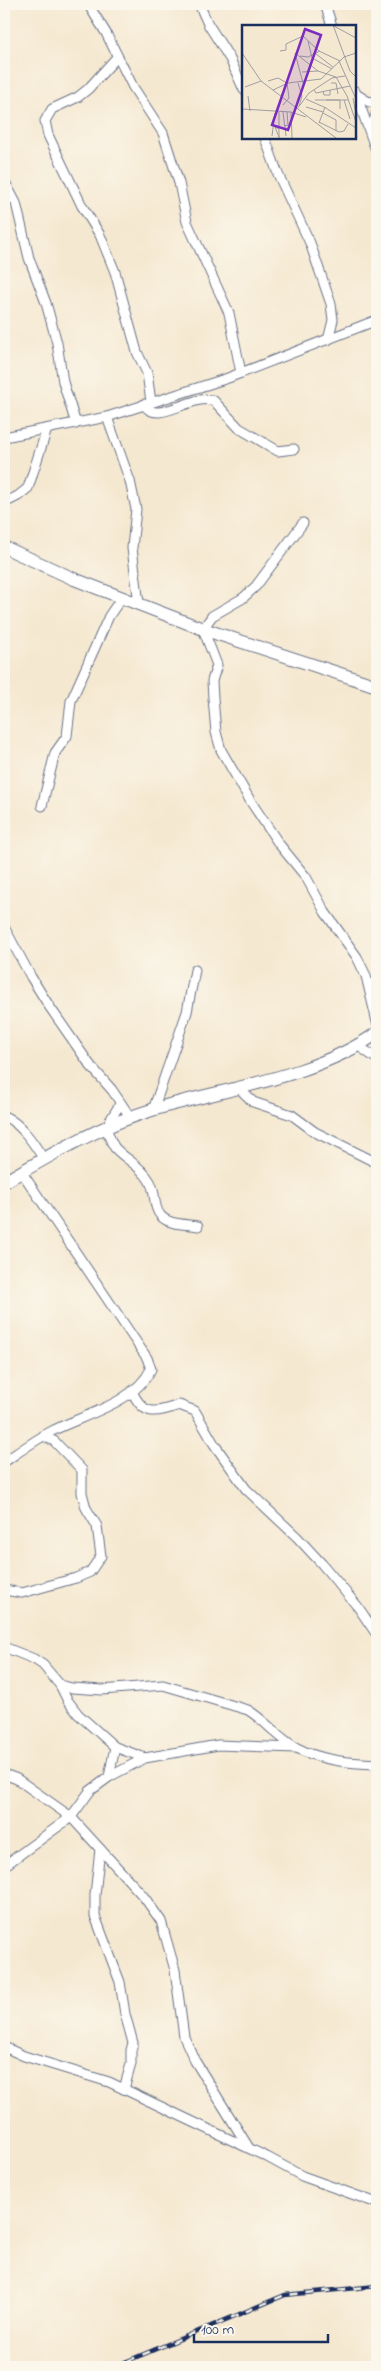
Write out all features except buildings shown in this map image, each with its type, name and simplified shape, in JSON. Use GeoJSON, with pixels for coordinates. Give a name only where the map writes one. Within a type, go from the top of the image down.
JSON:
{"type":"FeatureCollection","features":[{"type":"Feature","properties":{"kind":"street"},"geometry":{"type":"LineString","coordinates":[[88,4],[106,33],[133,87],[163,133],[179,184],[187,222],[229,312],[241,373]]}},
{"type":"Feature","properties":{"kind":"street"},"geometry":{"type":"LineString","coordinates":[[199,4],[208,24],[230,59],[242,86]]}},
{"type":"Feature","properties":{"kind":"street"},"geometry":{"type":"LineString","coordinates":[[325,4],[332,25]]}},
{"type":"Feature","properties":{"kind":"street"},"geometry":{"type":"LineString","coordinates":[[117,57],[84,93],[52,109],[46,121],[48,135],[82,206],[100,235],[115,272],[137,352],[147,373],[150,411],[163,412],[193,401],[209,399],[214,401],[239,428],[270,447],[284,451],[294,449]]}},
{"type":"Feature","properties":{"kind":"street"},"geometry":{"type":"LineString","coordinates":[[356,93],[369,102],[377,101]]}},
{"type":"Feature","properties":{"kind":"street"},"geometry":{"type":"LineString","coordinates":[[356,95],[377,153]]}},
{"type":"Feature","properties":{"kind":"street"},"geometry":{"type":"LineString","coordinates":[[370,132],[377,112]]}},
{"type":"Feature","properties":{"kind":"street"},"geometry":{"type":"LineString","coordinates":[[265,139],[278,174],[310,243],[331,304],[333,320],[328,340]]}},
{"type":"Feature","properties":{"kind":"street"},"geometry":{"type":"LineString","coordinates":[[4,180],[16,202],[29,258],[46,303],[57,343],[63,382],[76,424]]}},
{"type":"Feature","properties":{"kind":"street"},"geometry":{"type":"LineString","coordinates":[[4,437],[107,417],[241,373],[377,320]]}},
{"type":"Feature","properties":{"kind":"street"},"geometry":{"type":"LineString","coordinates":[[107,417],[130,481],[136,509],[132,548],[139,604]]}},
{"type":"Feature","properties":{"kind":"street"},"geometry":{"type":"LineString","coordinates":[[4,503],[28,488],[48,429]]}},
{"type":"Feature","properties":{"kind":"street"},"geometry":{"type":"LineString","coordinates":[[203,629],[212,616],[243,598],[256,586],[304,523]]}},
{"type":"Feature","properties":{"kind":"street"},"geometry":{"type":"LineString","coordinates":[[4,548],[203,629],[377,686]]}},
{"type":"Feature","properties":{"kind":"street"},"geometry":{"type":"LineString","coordinates":[[42,806],[55,753],[67,736],[71,701],[109,616],[122,597]]}},
{"type":"Feature","properties":{"kind":"street"},"geometry":{"type":"LineString","coordinates":[[203,629],[217,665],[212,681],[213,698],[216,732],[225,761],[279,844],[312,886],[325,912],[357,957],[366,976],[377,1022]]}},
{"type":"Feature","properties":{"kind":"street"},"geometry":{"type":"LineString","coordinates":[[4,927],[40,992],[90,1065],[112,1090],[131,1118]]}},
{"type":"Feature","properties":{"kind":"street"},"geometry":{"type":"LineString","coordinates":[[152,1110],[187,1012],[195,970]]}},
{"type":"Feature","properties":{"kind":"street"},"geometry":{"type":"LineString","coordinates":[[4,1182],[43,1158],[106,1127],[152,1110],[238,1087],[326,1060],[360,1046],[377,1033]]}},
{"type":"Feature","properties":{"kind":"street"},"geometry":{"type":"LineString","coordinates":[[360,1046],[377,1059]]}},
{"type":"Feature","properties":{"kind":"street"},"geometry":{"type":"LineString","coordinates":[[238,1087],[253,1102],[292,1115],[315,1132],[377,1164]]}},
{"type":"Feature","properties":{"kind":"street"},"geometry":{"type":"LineString","coordinates":[[106,1127],[120,1104]]}},
{"type":"Feature","properties":{"kind":"street"},"geometry":{"type":"LineString","coordinates":[[4,1116],[15,1123],[33,1142],[43,1158]]}},
{"type":"Feature","properties":{"kind":"street"},"geometry":{"type":"LineString","coordinates":[[106,1127],[114,1147],[139,1167],[149,1178],[154,1189],[157,1211],[161,1217],[170,1221],[198,1226]]}},
{"type":"Feature","properties":{"kind":"street"},"geometry":{"type":"LineString","coordinates":[[4,1462],[43,1436],[90,1415],[132,1390],[149,1373],[151,1365],[21,1171]]}},
{"type":"Feature","properties":{"kind":"street"},"geometry":{"type":"LineString","coordinates":[[132,1390],[138,1405],[148,1411],[166,1410],[179,1405],[195,1411],[214,1444],[246,1489],[297,1537],[322,1564],[358,1607],[377,1635]]}},
{"type":"Feature","properties":{"kind":"street"},"geometry":{"type":"LineString","coordinates":[[52,1431],[54,1441]]}},
{"type":"Feature","properties":{"kind":"street"},"geometry":{"type":"LineString","coordinates":[[4,1590],[22,1593],[76,1578],[90,1572],[101,1556],[97,1526],[86,1508],[82,1493],[82,1470],[54,1441],[43,1436]]}},
{"type":"Feature","properties":{"kind":"street"},"geometry":{"type":"LineString","coordinates":[[4,1647],[34,1659],[43,1665],[60,1685],[68,1701],[78,1714],[115,1747],[146,1758]]}},
{"type":"Feature","properties":{"kind":"street"},"geometry":{"type":"LineString","coordinates":[[60,1685],[84,1691],[150,1684],[170,1687],[248,1710],[297,1748]]}},
{"type":"Feature","properties":{"kind":"street"},"geometry":{"type":"LineString","coordinates":[[4,1866],[72,1818],[90,1791],[109,1777],[146,1758],[218,1744],[297,1748],[332,1760],[377,1764]]}},
{"type":"Feature","properties":{"kind":"street"},"geometry":{"type":"LineString","coordinates":[[109,1777],[115,1747]]}},
{"type":"Feature","properties":{"kind":"street"},"geometry":{"type":"LineString","coordinates":[[4,1774],[17,1779],[72,1818],[144,1897],[161,1921],[175,1970],[184,2037],[195,2061],[249,2148]]}},
{"type":"Feature","properties":{"kind":"street"},"geometry":{"type":"LineString","coordinates":[[100,1850],[94,1895],[95,1916],[120,1982],[125,2014],[133,2043],[131,2064],[124,2089]]}},
{"type":"Feature","properties":{"kind":"street"},"geometry":{"type":"LineString","coordinates":[[4,2047],[24,2056],[109,2082],[249,2148],[302,2176],[377,2203]]}},
{"type":"Feature","properties":{"kind":"railway"},"geometry":{"type":"LineString","coordinates":[[113,2367],[285,2295],[377,2286]]}}]}
